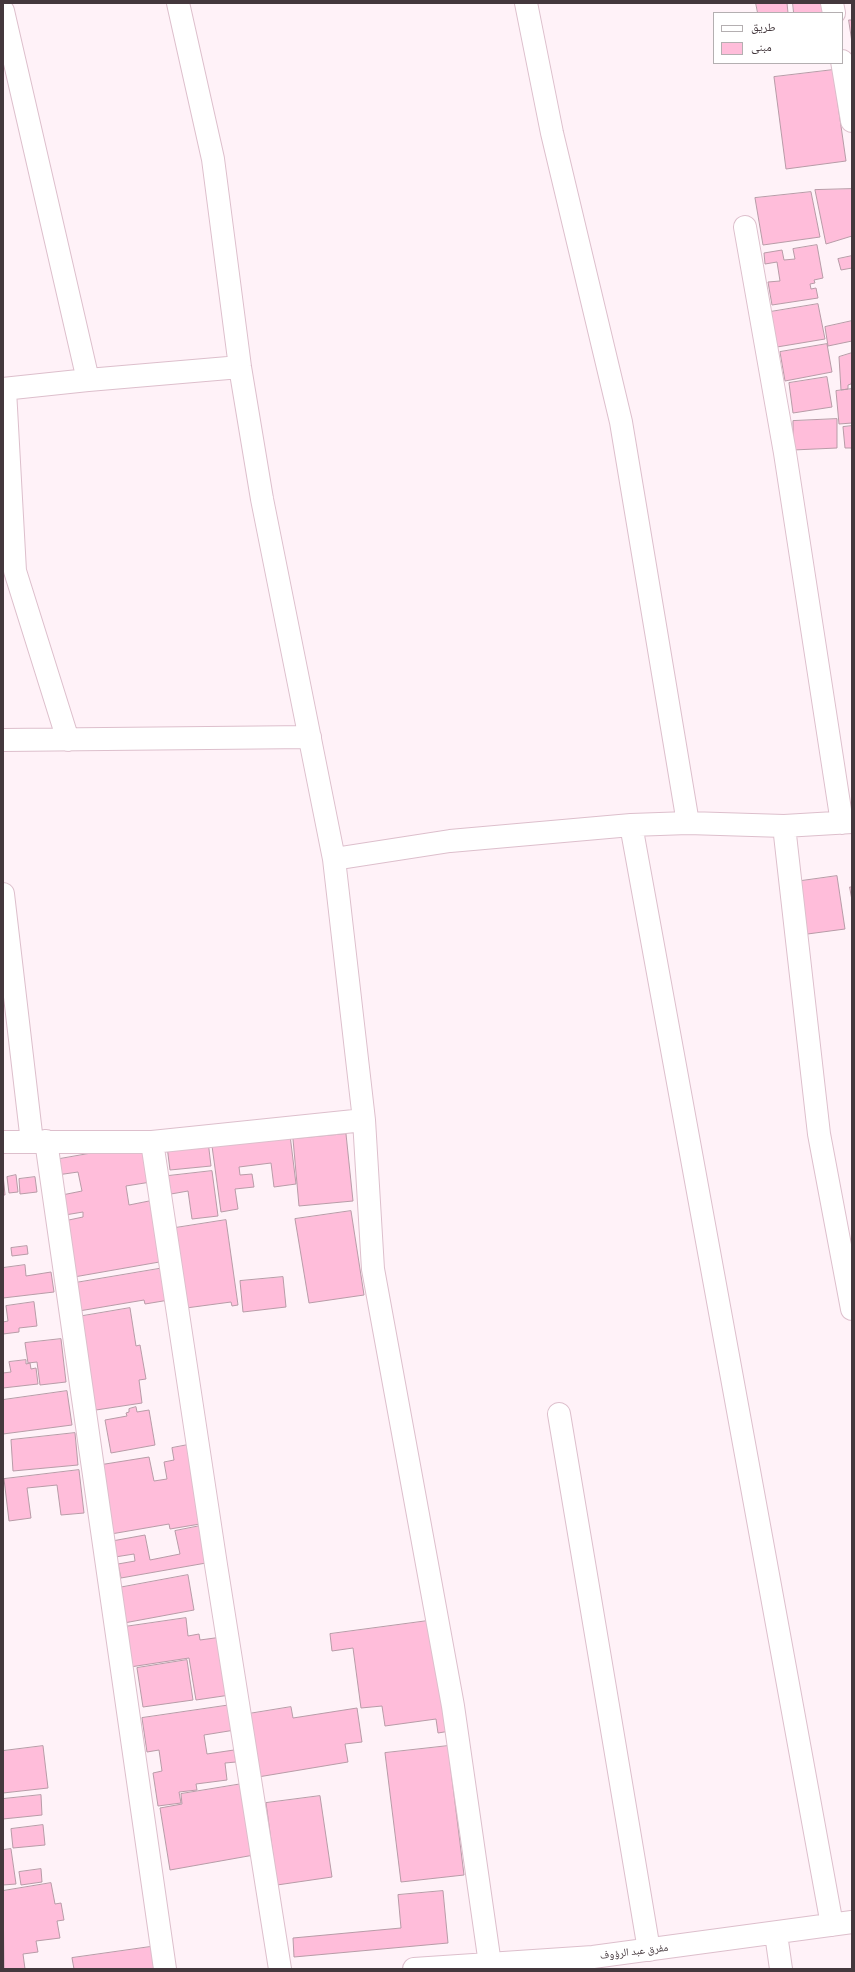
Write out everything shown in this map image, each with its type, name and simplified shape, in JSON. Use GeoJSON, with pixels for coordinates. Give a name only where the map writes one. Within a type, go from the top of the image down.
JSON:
{"type":"FeatureCollection","features":[{"type":"Feature","properties":{"kind":"street"},"geometry":{"type":"LineString","coordinates":[[178,3],[213,159],[240,367],[262,499],[334,859],[364,1120],[373,1269],[454,1706],[490,1964]]}},
{"type":"Feature","properties":{"kind":"street"},"geometry":{"type":"LineString","coordinates":[[526,3],[552,133],[621,422],[688,823]]}},
{"type":"Feature","properties":{"kind":"street"},"geometry":{"type":"LineString","coordinates":[[3,11],[88,380]]}},
{"type":"Feature","properties":{"kind":"street"},"geometry":{"type":"LineString","coordinates":[[842,64],[852,121]]}},
{"type":"Feature","properties":{"kind":"street"},"geometry":{"type":"LineString","coordinates":[[334,859],[450,841],[631,825],[688,823],[784,826],[847,822],[785,453],[745,227]]}},
{"type":"Feature","properties":{"kind":"street"},"geometry":{"type":"LineString","coordinates":[[68,740],[16,571],[4,390],[88,380],[240,367]]}},
{"type":"Feature","properties":{"kind":"street"},"geometry":{"type":"LineString","coordinates":[[3,740],[310,737]]}},
{"type":"Feature","properties":{"kind":"street"},"geometry":{"type":"LineString","coordinates":[[631,825],[842,1923]]}},
{"type":"Feature","properties":{"kind":"street"},"geometry":{"type":"LineString","coordinates":[[784,826],[819,1134],[852,1309]]}},
{"type":"Feature","properties":{"kind":"street"},"geometry":{"type":"LineString","coordinates":[[3,894],[39,1142],[165,1969]]}},
{"type":"Feature","properties":{"kind":"street"},"geometry":{"type":"LineString","coordinates":[[3,1142],[152,1142],[364,1120]]}},
{"type":"Feature","properties":{"kind":"street"},"geometry":{"type":"LineString","coordinates":[[152,1142],[216,1565],[280,1969]]}},
{"type":"Feature","properties":{"kind":"street"},"geometry":{"type":"LineString","coordinates":[[559,1414],[649,1950]]}},
{"type":"Feature","properties":{"kind":"street","name":"مفرق عبد الرؤوف"},"geometry":{"type":"LineString","coordinates":[[414,1969],[490,1964],[594,1963],[649,1950],[776,1934],[842,1923]]}},
{"type":"Feature","properties":{"kind":"street"},"geometry":{"type":"LineString","coordinates":[[776,1934],[781,1969]]}},
{"type":"Feature","properties":{"kind":"building"},"geometry":{"type":"Polygon","coordinates":[[[756,3],[787,3],[788,12],[758,12],[756,3]]]}},
{"type":"Feature","properties":{"kind":"building"},"geometry":{"type":"Polygon","coordinates":[[[793,3],[821,3],[823,12],[794,12],[793,3]]]}},
{"type":"Feature","properties":{"kind":"building"},"geometry":{"type":"Polygon","coordinates":[[[849,20],[852,20],[852,42],[849,20]]]}},
{"type":"Feature","properties":{"kind":"building"},"geometry":{"type":"Polygon","coordinates":[[[833,70],[846,161],[786,169],[774,77],[833,70]]]}},
{"type":"Feature","properties":{"kind":"building"},"geometry":{"type":"Polygon","coordinates":[[[852,189],[852,236],[826,244],[815,190],[852,189]]]}},
{"type":"Feature","properties":{"kind":"building"},"geometry":{"type":"Polygon","coordinates":[[[811,192],[820,237],[763,245],[755,198],[811,192]]]}},
{"type":"Feature","properties":{"kind":"building"},"geometry":{"type":"Polygon","coordinates":[[[817,245],[823,278],[814,280],[815,283],[810,284],[811,289],[816,288],[818,298],[772,305],[768,282],[780,281],[777,262],[765,264],[764,253],[782,250],[784,260],[795,259],[793,249],[817,245]]]}},
{"type":"Feature","properties":{"kind":"building"},"geometry":{"type":"Polygon","coordinates":[[[852,256],[852,268],[841,270],[838,259],[852,256]]]}},
{"type":"Feature","properties":{"kind":"building"},"geometry":{"type":"Polygon","coordinates":[[[818,304],[825,339],[777,347],[770,312],[818,304]]]}},
{"type":"Feature","properties":{"kind":"building"},"geometry":{"type":"Polygon","coordinates":[[[852,321],[852,341],[828,346],[825,327],[852,321]]]}},
{"type":"Feature","properties":{"kind":"building"},"geometry":{"type":"Polygon","coordinates":[[[827,344],[832,372],[785,381],[780,352],[827,344]]]}},
{"type":"Feature","properties":{"kind":"building"},"geometry":{"type":"Polygon","coordinates":[[[852,353],[851,384],[848,385],[848,389],[841,390],[839,357],[852,353]]]}},
{"type":"Feature","properties":{"kind":"building"},"geometry":{"type":"Polygon","coordinates":[[[827,377],[832,407],[793,413],[789,383],[827,377]]]}},
{"type":"Feature","properties":{"kind":"building"},"geometry":{"type":"Polygon","coordinates":[[[852,389],[852,423],[839,424],[836,391],[852,389]]]}},
{"type":"Feature","properties":{"kind":"building"},"geometry":{"type":"Polygon","coordinates":[[[837,419],[837,448],[793,450],[793,421],[837,419]]]}},
{"type":"Feature","properties":{"kind":"building"},"geometry":{"type":"Polygon","coordinates":[[[852,426],[852,448],[845,448],[843,427],[852,426]]]}},
{"type":"Feature","properties":{"kind":"building"},"geometry":{"type":"Polygon","coordinates":[[[837,876],[845,929],[800,935],[794,882],[837,876]]]}},
{"type":"Feature","properties":{"kind":"building"},"geometry":{"type":"Polygon","coordinates":[[[850,887],[852,887],[852,900],[850,887]]]}},
{"type":"Feature","properties":{"kind":"building"},"geometry":{"type":"Polygon","coordinates":[[[346,1134],[353,1201],[299,1206],[293,1139],[346,1134]]]}},
{"type":"Feature","properties":{"kind":"building"},"geometry":{"type":"Polygon","coordinates":[[[290,1135],[296,1184],[274,1187],[271,1163],[239,1167],[240,1175],[252,1174],[254,1187],[235,1189],[238,1209],[221,1212],[212,1146],[290,1135]]]}},
{"type":"Feature","properties":{"kind":"building"},"geometry":{"type":"Polygon","coordinates":[[[208,1141],[211,1166],[170,1170],[167,1146],[208,1141]]]}},
{"type":"Feature","properties":{"kind":"building"},"geometry":{"type":"Polygon","coordinates":[[[150,1143],[157,1181],[126,1186],[129,1205],[154,1200],[165,1261],[74,1277],[64,1221],[83,1217],[83,1212],[65,1215],[62,1195],[82,1191],[78,1172],[57,1175],[54,1160],[150,1143]]]}},
{"type":"Feature","properties":{"kind":"building"},"geometry":{"type":"Polygon","coordinates":[[[212,1171],[218,1216],[192,1219],[188,1191],[171,1194],[168,1176],[212,1171]]]}},
{"type":"Feature","properties":{"kind":"building"},"geometry":{"type":"Polygon","coordinates":[[[3,1174],[5,1195],[3,1195],[3,1174]]]}},
{"type":"Feature","properties":{"kind":"building"},"geometry":{"type":"Polygon","coordinates":[[[16,1175],[18,1192],[9,1193],[7,1177],[16,1175]]]}},
{"type":"Feature","properties":{"kind":"building"},"geometry":{"type":"Polygon","coordinates":[[[35,1177],[37,1192],[20,1194],[19,1179],[35,1177]]]}},
{"type":"Feature","properties":{"kind":"building"},"geometry":{"type":"Polygon","coordinates":[[[351,1211],[364,1295],[309,1303],[295,1219],[351,1211]]]}},
{"type":"Feature","properties":{"kind":"building"},"geometry":{"type":"Polygon","coordinates":[[[226,1220],[238,1305],[232,1306],[231,1302],[186,1308],[175,1228],[226,1220]]]}},
{"type":"Feature","properties":{"kind":"building"},"geometry":{"type":"Polygon","coordinates":[[[27,1246],[28,1254],[12,1256],[11,1248],[27,1246]]]}},
{"type":"Feature","properties":{"kind":"building"},"geometry":{"type":"Polygon","coordinates":[[[25,1265],[26,1276],[51,1272],[54,1292],[3,1298],[3,1268],[25,1265]]]}},
{"type":"Feature","properties":{"kind":"building"},"geometry":{"type":"Polygon","coordinates":[[[164,1268],[169,1300],[145,1304],[144,1300],[79,1311],[75,1283],[164,1268]]]}},
{"type":"Feature","properties":{"kind":"building"},"geometry":{"type":"Polygon","coordinates":[[[283,1277],[286,1307],[243,1312],[240,1281],[283,1277]]]}},
{"type":"Feature","properties":{"kind":"building"},"geometry":{"type":"Polygon","coordinates":[[[34,1302],[37,1326],[19,1328],[19,1332],[3,1334],[3,1322],[8,1321],[6,1306],[34,1302]]]}},
{"type":"Feature","properties":{"kind":"building"},"geometry":{"type":"Polygon","coordinates":[[[130,1308],[136,1346],[140,1345],[146,1379],[139,1380],[142,1403],[96,1410],[77,1317],[130,1308]]]}},
{"type":"Feature","properties":{"kind":"building"},"geometry":{"type":"Polygon","coordinates":[[[61,1339],[66,1382],[40,1385],[37,1362],[28,1363],[25,1343],[61,1339]]]}},
{"type":"Feature","properties":{"kind":"building"},"geometry":{"type":"Polygon","coordinates":[[[26,1360],[26,1364],[30,1363],[31,1369],[36,1368],[38,1384],[3,1388],[3,1373],[11,1372],[9,1362],[26,1360]]]}},
{"type":"Feature","properties":{"kind":"building"},"geometry":{"type":"Polygon","coordinates":[[[67,1391],[72,1425],[3,1434],[3,1400],[67,1391]]]}},
{"type":"Feature","properties":{"kind":"building"},"geometry":{"type":"Polygon","coordinates":[[[136,1407],[137,1412],[149,1410],[155,1445],[111,1453],[105,1420],[127,1416],[126,1413],[129,1412],[129,1409],[136,1407]]]}},
{"type":"Feature","properties":{"kind":"building"},"geometry":{"type":"Polygon","coordinates":[[[75,1433],[78,1465],[13,1471],[11,1440],[75,1433]]]}},
{"type":"Feature","properties":{"kind":"building"},"geometry":{"type":"Polygon","coordinates":[[[193,1444],[206,1523],[170,1529],[169,1524],[111,1534],[99,1465],[149,1457],[154,1481],[167,1479],[164,1462],[174,1460],[172,1448],[193,1444]]]}},
{"type":"Feature","properties":{"kind":"building"},"geometry":{"type":"Polygon","coordinates":[[[79,1470],[84,1513],[61,1515],[57,1485],[27,1488],[31,1518],[9,1521],[4,1479],[79,1470]]]}},
{"type":"Feature","properties":{"kind":"building"},"geometry":{"type":"Polygon","coordinates":[[[200,1526],[206,1563],[121,1578],[118,1564],[135,1561],[134,1554],[115,1557],[112,1541],[145,1535],[150,1560],[180,1554],[175,1531],[200,1526]]]}},
{"type":"Feature","properties":{"kind":"building"},"geometry":{"type":"Polygon","coordinates":[[[188,1575],[194,1610],[124,1623],[118,1588],[188,1575]]]}},
{"type":"Feature","properties":{"kind":"building"},"geometry":{"type":"Polygon","coordinates":[[[186,1618],[188,1636],[199,1634],[200,1640],[222,1637],[230,1695],[196,1700],[189,1658],[130,1667],[124,1627],[186,1618]]]}},
{"type":"Feature","properties":{"kind":"building"},"geometry":{"type":"Polygon","coordinates":[[[435,1620],[450,1731],[438,1733],[436,1719],[385,1726],[382,1706],[361,1708],[353,1648],[332,1651],[330,1634],[435,1620]]]}},
{"type":"Feature","properties":{"kind":"building"},"geometry":{"type":"Polygon","coordinates":[[[187,1660],[193,1700],[143,1707],[137,1668],[187,1660]]]}},
{"type":"Feature","properties":{"kind":"building"},"geometry":{"type":"Polygon","coordinates":[[[231,1705],[235,1730],[204,1735],[207,1754],[234,1750],[236,1762],[225,1763],[227,1780],[196,1784],[197,1790],[179,1792],[181,1803],[158,1806],[153,1773],[162,1771],[159,1750],[147,1752],[142,1718],[231,1705]]]}},
{"type":"Feature","properties":{"kind":"building"},"geometry":{"type":"Polygon","coordinates":[[[291,1707],[293,1718],[357,1708],[362,1742],[345,1744],[348,1762],[252,1778],[242,1715],[291,1707]]]}},
{"type":"Feature","properties":{"kind":"building"},"geometry":{"type":"Polygon","coordinates":[[[43,1746],[48,1788],[3,1793],[3,1751],[43,1746]]]}},
{"type":"Feature","properties":{"kind":"building"},"geometry":{"type":"Polygon","coordinates":[[[448,1746],[464,1875],[401,1882],[385,1753],[448,1746]]]}},
{"type":"Feature","properties":{"kind":"building"},"geometry":{"type":"Polygon","coordinates":[[[242,1784],[254,1855],[170,1870],[160,1808],[182,1804],[181,1794],[242,1784]]]}},
{"type":"Feature","properties":{"kind":"building"},"geometry":{"type":"Polygon","coordinates":[[[41,1795],[42,1815],[3,1819],[3,1799],[41,1795]]]}},
{"type":"Feature","properties":{"kind":"building"},"geometry":{"type":"Polygon","coordinates":[[[320,1796],[332,1877],[277,1885],[266,1803],[320,1796]]]}},
{"type":"Feature","properties":{"kind":"building"},"geometry":{"type":"Polygon","coordinates":[[[43,1825],[45,1845],[13,1848],[11,1829],[43,1825]]]}},
{"type":"Feature","properties":{"kind":"building"},"geometry":{"type":"Polygon","coordinates":[[[11,1849],[16,1884],[3,1885],[3,1850],[11,1849]]]}},
{"type":"Feature","properties":{"kind":"building"},"geometry":{"type":"Polygon","coordinates":[[[41,1869],[42,1882],[21,1885],[19,1872],[41,1869]]]}},
{"type":"Feature","properties":{"kind":"building"},"geometry":{"type":"Polygon","coordinates":[[[51,1883],[55,1904],[61,1903],[64,1920],[57,1921],[60,1938],[36,1941],[38,1952],[23,1954],[25,1969],[4,1969],[3,1891],[51,1883]]]}},
{"type":"Feature","properties":{"kind":"building"},"geometry":{"type":"Polygon","coordinates":[[[443,1891],[448,1943],[294,1957],[293,1938],[401,1928],[398,1895],[443,1891]]]}},
{"type":"Feature","properties":{"kind":"building"},"geometry":{"type":"Polygon","coordinates":[[[157,1946],[161,1969],[74,1969],[72,1958],[157,1946]]]}}]}
